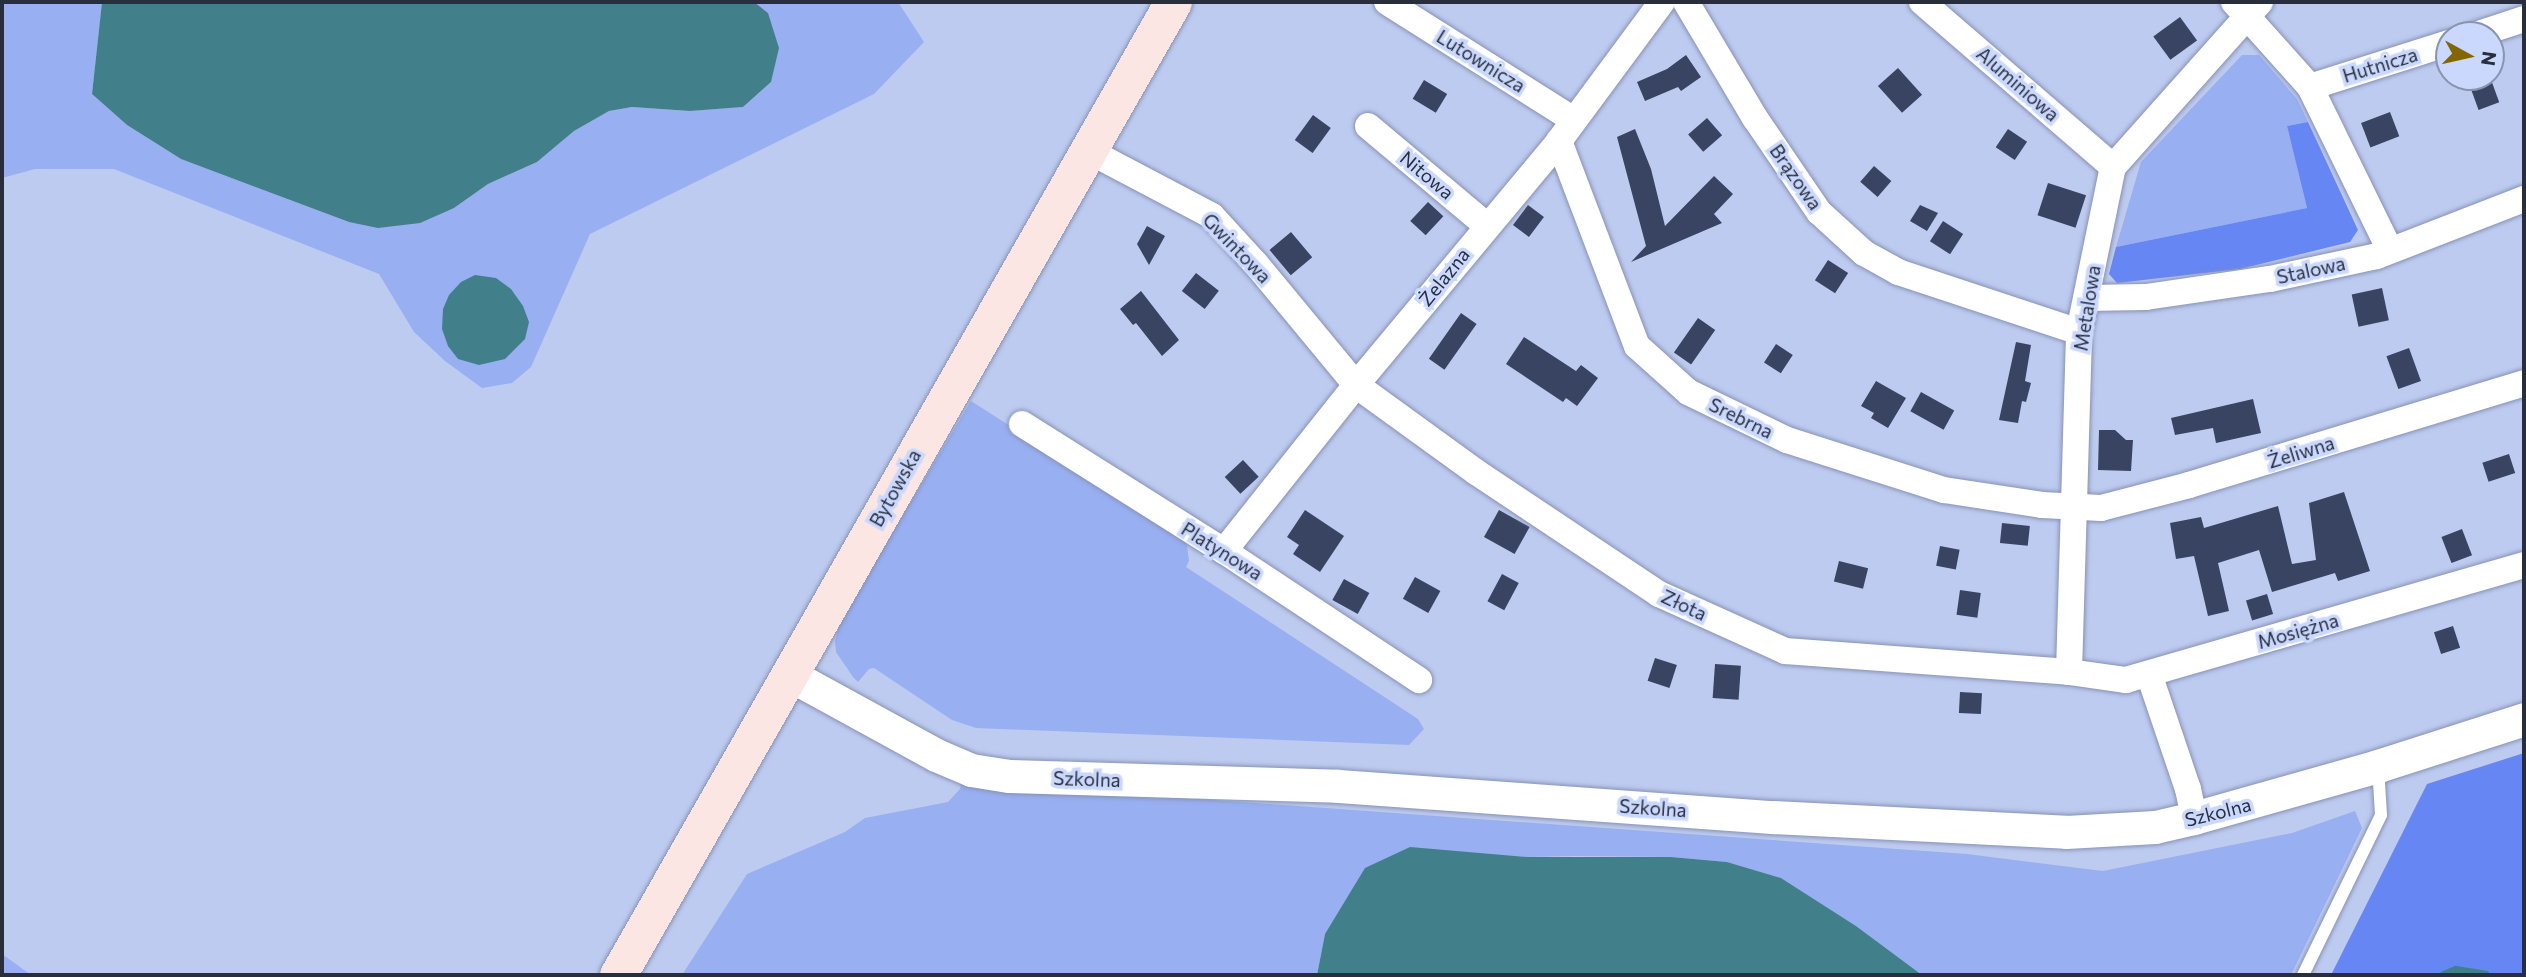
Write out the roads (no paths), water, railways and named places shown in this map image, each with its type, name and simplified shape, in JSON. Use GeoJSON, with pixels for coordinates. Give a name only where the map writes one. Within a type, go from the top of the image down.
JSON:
{"type":"FeatureCollection","features":[{"type":"Feature","properties":{"kind":"main road","name":"Bytowska"},"geometry":{"type":"LineString","coordinates":[[629,971],[790,676],[1173,2]]}},
{"type":"Feature","properties":{"kind":"street","name":"Lutownicza"},"geometry":{"type":"LineString","coordinates":[[1387,2],[1567,130]]}},
{"type":"Feature","properties":{"kind":"street","name":"Żelazna"},"geometry":{"type":"LineString","coordinates":[[1224,551],[1486,225],[1567,130],[1662,2]]}},
{"type":"Feature","properties":{"kind":"street","name":"Brązowa"},"geometry":{"type":"LineString","coordinates":[[1686,2],[1755,118],[1819,212],[1864,253],[1898,272],[2079,332]]}},
{"type":"Feature","properties":{"kind":"street","name":"Aluminiowa"},"geometry":{"type":"LineString","coordinates":[[1922,2],[2113,167]]}},
{"type":"Feature","properties":{"kind":"street"},"geometry":{"type":"LineString","coordinates":[[2113,167],[2247,6],[2311,87],[2390,250]]}},
{"type":"Feature","properties":{"kind":"street"},"geometry":{"type":"LineString","coordinates":[[2505,25],[2524,19]]}},
{"type":"Feature","properties":{"kind":"street","name":"Hutnicza"},"geometry":{"type":"LineString","coordinates":[[2311,87],[2435,47]]}},
{"type":"Feature","properties":{"kind":"street","name":"Nitowa"},"geometry":{"type":"LineString","coordinates":[[1368,126],[1486,225]]}},
{"type":"Feature","properties":{"kind":"street","name":"Srebrna"},"geometry":{"type":"LineString","coordinates":[[1567,130],[1637,346],[1688,392],[1787,440],[1880,472],[1944,490],[2075,506]]}},
{"type":"Feature","properties":{"kind":"street","name":"Gwintowa"},"geometry":{"type":"LineString","coordinates":[[1087,150],[1212,216],[1256,264],[1356,385]]}},
{"type":"Feature","properties":{"kind":"street","name":"Metalowa"},"geometry":{"type":"LineString","coordinates":[[2069,672],[2079,332],[2113,167]]}},
{"type":"Feature","properties":{"kind":"street","name":"Stalowa"},"geometry":{"type":"LineString","coordinates":[[2087,299],[2146,297],[2270,279],[2390,250],[2524,198]]}},
{"type":"Feature","properties":{"kind":"street","name":"Żeliwna"},"geometry":{"type":"LineString","coordinates":[[2075,506],[2101,508],[2189,485],[2524,383]]}},
{"type":"Feature","properties":{"kind":"street","name":"Złota"},"geometry":{"type":"LineString","coordinates":[[1356,385],[1476,472],[1659,594],[1785,651],[2069,672]]}},
{"type":"Feature","properties":{"kind":"street","name":"Platynowa"},"geometry":{"type":"LineString","coordinates":[[1022,424],[1224,551],[1419,680]]}},
{"type":"Feature","properties":{"kind":"street","name":"Mosiężna"},"geometry":{"type":"LineString","coordinates":[[2069,672],[2126,680],[2524,565]]}},
{"type":"Feature","properties":{"kind":"street"},"geometry":{"type":"LineString","coordinates":[[2149,674],[2188,789],[2194,818]]}},
{"type":"Feature","properties":{"kind":"street","name":"Szkolna"},"geometry":{"type":"LineString","coordinates":[[790,676],[936,755],[971,769],[1010,776],[1338,786],[1773,817],[2066,832],[2155,827],[2194,818],[2378,766],[2524,719]]}},
{"type":"Feature","properties":{"kind":"lane"},"geometry":{"type":"LineString","coordinates":[[2303,975],[2381,815],[2378,766]]}},
{"type":"Feature","properties":{"kind":"waterway"},"geometry":{"type":"LineString","coordinates":[[2444,975],[2456,970],[2486,975]]}}]}
